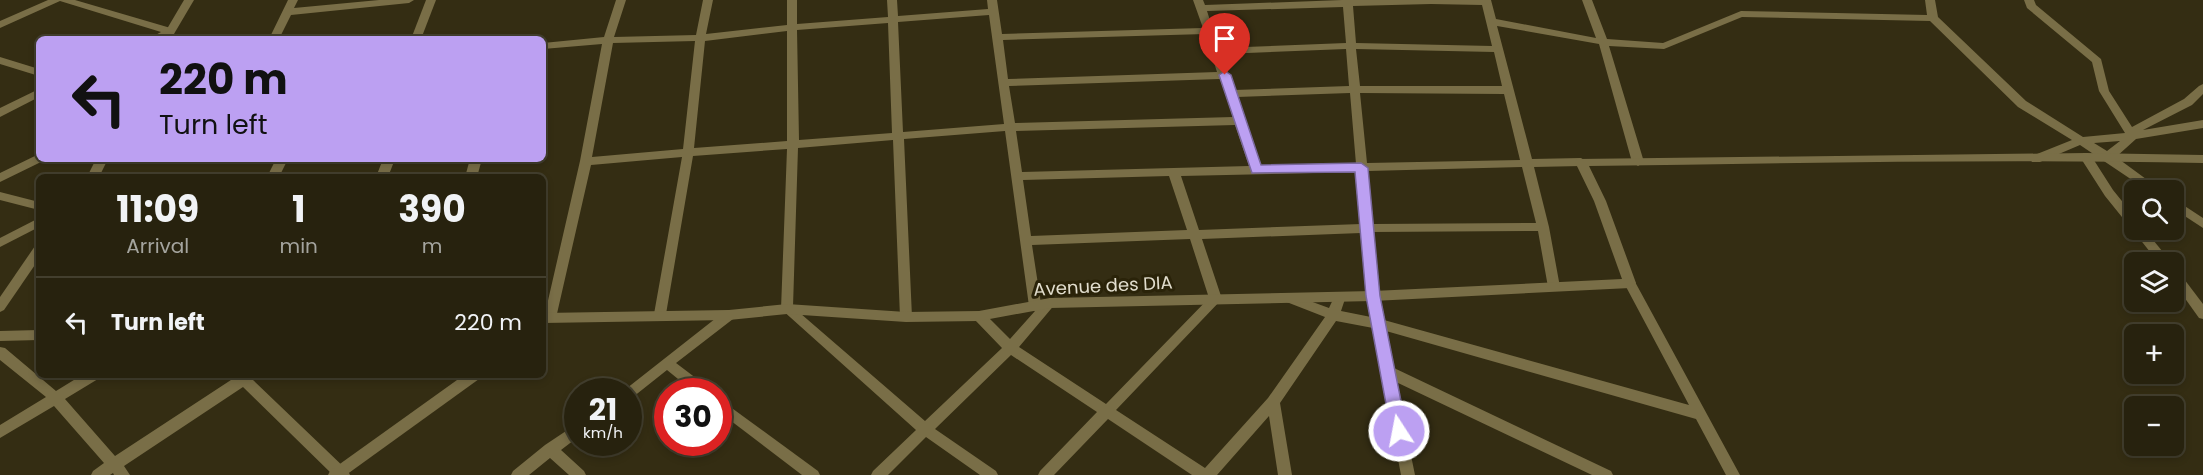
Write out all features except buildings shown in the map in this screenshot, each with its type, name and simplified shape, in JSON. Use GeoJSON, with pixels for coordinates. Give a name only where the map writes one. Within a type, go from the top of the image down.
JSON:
{"type":"FeatureCollection","features":[{"type":"Feature","properties":{"kind":"street"},"geometry":{"type":"LineString","coordinates":[[0,25],[56,0]]}},
{"type":"Feature","properties":{"kind":"street"},"geometry":{"type":"LineString","coordinates":[[64,0],[167,35],[189,0]]}},
{"type":"Feature","properties":{"kind":"street"},"geometry":{"type":"LineString","coordinates":[[276,36],[293,0]]}},
{"type":"Feature","properties":{"kind":"street"},"geometry":{"type":"LineString","coordinates":[[288,12],[409,0]]}},
{"type":"Feature","properties":{"kind":"street"},"geometry":{"type":"LineString","coordinates":[[417,36],[431,0]]}},
{"type":"Feature","properties":{"kind":"street"},"geometry":{"type":"LineString","coordinates":[[546,316],[586,160],[608,40],[621,0]]}},
{"type":"Feature","properties":{"kind":"street"},"geometry":{"type":"LineString","coordinates":[[660,314],[688,153],[700,38],[708,0]]}},
{"type":"Feature","properties":{"kind":"street"},"geometry":{"type":"LineString","coordinates":[[792,0],[793,142],[787,309],[926,429],[991,475]]}},
{"type":"Feature","properties":{"kind":"street"},"geometry":{"type":"LineString","coordinates":[[891,0],[906,317]]}},
{"type":"Feature","properties":{"kind":"street"},"geometry":{"type":"LineString","coordinates":[[1587,0],[1603,42],[1638,162]]}},
{"type":"Feature","properties":{"kind":"street"},"geometry":{"type":"LineString","coordinates":[[1930,0],[1933,18],[2022,104],[2141,180]]}},
{"type":"Feature","properties":{"kind":"street"},"geometry":{"type":"LineString","coordinates":[[2029,0],[2038,13],[2097,61],[2097,77],[2113,109],[2133,136]]}},
{"type":"Feature","properties":{"kind":"street"},"geometry":{"type":"LineString","coordinates":[[1347,1],[1373,296],[1410,474]]}},
{"type":"Feature","properties":{"kind":"street"},"geometry":{"type":"LineString","coordinates":[[1256,169],[1232,94],[1199,4],[1486,1],[1543,227],[1554,287]]}},
{"type":"Feature","properties":{"kind":"street"},"geometry":{"type":"LineString","coordinates":[[546,46],[608,40],[700,38],[793,27],[893,21],[993,6],[1035,306]]}},
{"type":"Feature","properties":{"kind":"street"},"geometry":{"type":"LineString","coordinates":[[1490,21],[1603,42],[1664,46],[1741,14],[1933,18]]}},
{"type":"Feature","properties":{"kind":"street"},"geometry":{"type":"LineString","coordinates":[[997,37],[1209,31]]}},
{"type":"Feature","properties":{"kind":"street"},"geometry":{"type":"LineString","coordinates":[[1216,51],[1351,46],[1497,49]]}},
{"type":"Feature","properties":{"kind":"street"},"geometry":{"type":"LineString","coordinates":[[0,60],[36,72]]}},
{"type":"Feature","properties":{"kind":"street"},"geometry":{"type":"LineString","coordinates":[[1004,83],[1225,75]]}},
{"type":"Feature","properties":{"kind":"street"},"geometry":{"type":"LineString","coordinates":[[2108,157],[2133,136],[2137,129],[2188,102],[2203,88]]}},
{"type":"Feature","properties":{"kind":"street"},"geometry":{"type":"LineString","coordinates":[[1232,94],[1355,89],[1507,90]]}},
{"type":"Feature","properties":{"kind":"street"},"geometry":{"type":"LineString","coordinates":[[0,112],[36,94]]}},
{"type":"Feature","properties":{"kind":"street"},"geometry":{"type":"LineString","coordinates":[[586,160],[688,153],[793,142],[1010,127],[1241,121]]}},
{"type":"Feature","properties":{"kind":"street"},"geometry":{"type":"LineString","coordinates":[[2036,159],[2079,141],[2133,136],[2203,124]]}},
{"type":"Feature","properties":{"kind":"street"},"geometry":{"type":"LineString","coordinates":[[1017,176],[1526,162],[2086,157],[2203,159]]}},
{"type":"Feature","properties":{"kind":"street"},"geometry":{"type":"LineString","coordinates":[[2086,157],[2124,212]]}},
{"type":"Feature","properties":{"kind":"street"},"geometry":{"type":"LineString","coordinates":[[0,178],[36,160]]}},
{"type":"Feature","properties":{"kind":"street"},"geometry":{"type":"LineString","coordinates":[[1581,162],[1600,201],[1630,284],[1733,475]]}},
{"type":"Feature","properties":{"kind":"street"},"geometry":{"type":"LineString","coordinates":[[1045,475],[1216,299],[1174,173]]}},
{"type":"Feature","properties":{"kind":"street"},"geometry":{"type":"LineString","coordinates":[[0,196],[36,205]]}},
{"type":"Feature","properties":{"kind":"street"},"geometry":{"type":"LineString","coordinates":[[2184,211],[2203,225]]}},
{"type":"Feature","properties":{"kind":"street"},"geometry":{"type":"LineString","coordinates":[[0,243],[36,224]]}},
{"type":"Feature","properties":{"kind":"street"},"geometry":{"type":"LineString","coordinates":[[1026,241],[1367,228],[1543,227]]}},
{"type":"Feature","properties":{"kind":"street"},"geometry":{"type":"LineString","coordinates":[[2147,240],[2157,252]]}},
{"type":"Feature","properties":{"kind":"street"},"geometry":{"type":"LineString","coordinates":[[0,307],[36,253]]}},
{"type":"Feature","properties":{"kind":"street","name":"Avenue des DIA"},"geometry":{"type":"LineString","coordinates":[[546,320],[660,314],[729,315],[787,309],[906,317],[979,316],[1050,303],[1373,296],[1630,284]]}},
{"type":"Feature","properties":{"kind":"street"},"geometry":{"type":"LineString","coordinates":[[2184,288],[2203,314]]}},
{"type":"Feature","properties":{"kind":"street"},"geometry":{"type":"LineString","coordinates":[[979,316],[1010,348],[1206,475],[1273,402],[1333,315],[1340,296]]}},
{"type":"Feature","properties":{"kind":"street"},"geometry":{"type":"LineString","coordinates":[[1288,298],[1333,315],[1378,324],[1700,414]]}},
{"type":"Feature","properties":{"kind":"street"},"geometry":{"type":"LineString","coordinates":[[878,475],[1010,348],[1050,303]]}},
{"type":"Feature","properties":{"kind":"street"},"geometry":{"type":"LineString","coordinates":[[642,383],[729,315]]}},
{"type":"Feature","properties":{"kind":"street"},"geometry":{"type":"LineString","coordinates":[[0,336],[36,335]]}},
{"type":"Feature","properties":{"kind":"street"},"geometry":{"type":"LineString","coordinates":[[0,352],[56,399],[118,470]]}},
{"type":"Feature","properties":{"kind":"street"},"geometry":{"type":"LineString","coordinates":[[668,364],[686,378]]}},
{"type":"Feature","properties":{"kind":"street"},"geometry":{"type":"LineString","coordinates":[[1388,371],[1606,475]]}},
{"type":"Feature","properties":{"kind":"street"},"geometry":{"type":"LineString","coordinates":[[0,432],[88,378]]}},
{"type":"Feature","properties":{"kind":"street"},"geometry":{"type":"LineString","coordinates":[[98,475],[118,470],[243,378]]}},
{"type":"Feature","properties":{"kind":"street"},"geometry":{"type":"LineString","coordinates":[[245,378],[339,474],[470,378]]}},
{"type":"Feature","properties":{"kind":"street"},"geometry":{"type":"LineString","coordinates":[[1273,402],[1281,435],[1285,475]]}},
{"type":"Feature","properties":{"kind":"street"},"geometry":{"type":"LineString","coordinates":[[732,414],[813,475]]}},
{"type":"Feature","properties":{"kind":"street"},"geometry":{"type":"LineString","coordinates":[[518,475],[564,439]]}},
{"type":"Feature","properties":{"kind":"street"},"geometry":{"type":"LineString","coordinates":[[550,449],[579,475]]}},
{"type":"Feature","properties":{"kind":"route"},"geometry":{"type":"LineString","coordinates":[[1225,75],[1256,169],[1361,168],[1373,296],[1399,431]]}}]}
